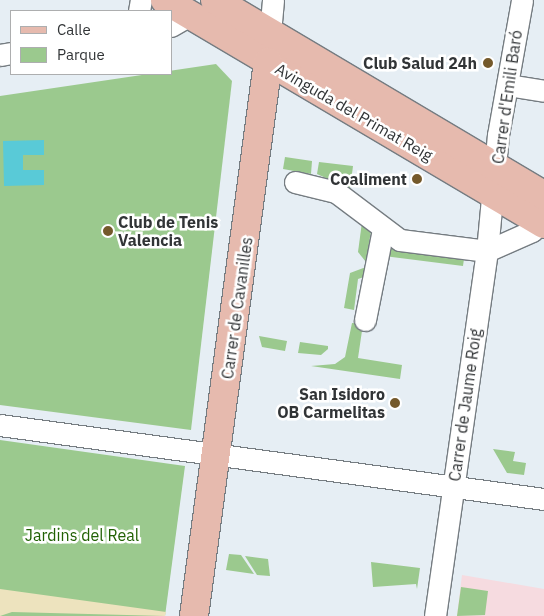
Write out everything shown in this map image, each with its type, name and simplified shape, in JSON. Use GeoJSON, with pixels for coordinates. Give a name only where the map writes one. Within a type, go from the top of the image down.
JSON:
{"type":"FeatureCollection","features":[{"type":"Feature","properties":{"kind":"main road","name":"Avinguda del Primat Reig"},"geometry":{"type":"LineString","coordinates":[[165,0],[181,21],[268,62],[543,223]]}},
{"type":"Feature","properties":{"kind":"main road","name":"Avinguda del Primat Reig"},"geometry":{"type":"LineString","coordinates":[[215,0],[544,195]]}},
{"type":"Feature","properties":{"kind":"main road","name":"Carrer de Cavanilles"},"geometry":{"type":"LineString","coordinates":[[194,616],[268,62]]}},
{"type":"Feature","properties":{"kind":"street","name":"Carrer de Cavanilles"},"geometry":{"type":"LineString","coordinates":[[268,62],[273,0]]}},
{"type":"Feature","properties":{"kind":"street","name":"Carrer d'Emili Baró"},"geometry":{"type":"LineString","coordinates":[[494,194],[496,167],[522,0]]}},
{"type":"Feature","properties":{"kind":"street"},"geometry":{"type":"LineString","coordinates":[[508,85],[544,91]]}},
{"type":"Feature","properties":{"kind":"street"},"geometry":{"type":"LineString","coordinates":[[295,182],[328,188],[400,240],[487,251],[532,232],[543,223]]}},
{"type":"Feature","properties":{"kind":"street","name":"Carrer de Jaume Roig"},"geometry":{"type":"LineString","coordinates":[[435,616],[494,194]]}},
{"type":"Feature","properties":{"kind":"street"},"geometry":{"type":"LineString","coordinates":[[365,320],[383,229]]}},
{"type":"Feature","properties":{"kind":"street"},"geometry":{"type":"LineString","coordinates":[[0,425],[544,499]]}},
{"type":"Feature","properties":{"kind":"shaded area"},"geometry":{"type":"Polygon","coordinates":[[[462,575],[544,589],[544,616],[457,616],[462,575]]]}},
{"type":"Feature","properties":{"kind":"green space","name":"Club de Tenis Valencia"},"geometry":{"type":"Polygon","coordinates":[[[216,64],[232,81],[191,430],[0,405],[0,96],[142,75],[172,75],[172,71],[216,64]]]}},
{"type":"Feature","properties":{"kind":"green space"},"geometry":{"type":"Polygon","coordinates":[[[285,157],[312,161],[311,174],[283,169],[285,157]]]}},
{"type":"Feature","properties":{"kind":"green space"},"geometry":{"type":"Polygon","coordinates":[[[319,162],[353,166],[350,189],[317,174],[319,162]]]}},
{"type":"Feature","properties":{"kind":"green space"},"geometry":{"type":"Polygon","coordinates":[[[362,222],[371,231],[366,262],[358,252],[362,222]]]}},
{"type":"Feature","properties":{"kind":"green space"},"geometry":{"type":"Polygon","coordinates":[[[386,245],[465,252],[463,266],[384,256],[386,245]]]}},
{"type":"Feature","properties":{"kind":"green space"},"geometry":{"type":"Polygon","coordinates":[[[366,267],[364,277],[358,279],[354,310],[344,308],[350,273],[366,267]]]}},
{"type":"Feature","properties":{"kind":"green space"},"geometry":{"type":"Polygon","coordinates":[[[352,323],[363,324],[358,358],[402,365],[400,379],[311,366],[335,364],[345,357],[352,323]]]}},
{"type":"Feature","properties":{"kind":"green space"},"geometry":{"type":"Polygon","coordinates":[[[259,336],[287,341],[285,351],[262,347],[259,336]]]}},
{"type":"Feature","properties":{"kind":"green space"},"geometry":{"type":"Polygon","coordinates":[[[300,342],[328,346],[328,349],[321,355],[298,353],[300,342]]]}},
{"type":"Feature","properties":{"kind":"green space","name":"Jardins del Real"},"geometry":{"type":"Polygon","coordinates":[[[0,440],[185,466],[165,616],[0,616],[0,440]]]}},
{"type":"Feature","properties":{"kind":"green space"},"geometry":{"type":"Polygon","coordinates":[[[493,449],[515,452],[513,461],[526,463],[524,475],[507,473],[493,449]]]}},
{"type":"Feature","properties":{"kind":"green space"},"geometry":{"type":"Polygon","coordinates":[[[229,554],[241,555],[254,574],[226,570],[229,554]]]}},
{"type":"Feature","properties":{"kind":"green space"},"geometry":{"type":"Polygon","coordinates":[[[245,556],[268,559],[270,576],[257,575],[245,556]]]}},
{"type":"Feature","properties":{"kind":"green space"},"geometry":{"type":"Polygon","coordinates":[[[371,562],[420,568],[417,589],[416,584],[373,587],[371,562]]]}},
{"type":"Feature","properties":{"kind":"green space"},"geometry":{"type":"Polygon","coordinates":[[[461,587],[488,591],[485,615],[457,616],[461,587]]]}},
{"type":"Feature","properties":{"kind":"sand"},"geometry":{"type":"Polygon","coordinates":[[[0,589],[166,612],[165,616],[12,612],[0,616],[0,589]]]}},
{"type":"Feature","properties":{"kind":"water"},"geometry":{"type":"Polygon","coordinates":[[[44,140],[44,155],[23,155],[23,170],[44,170],[44,185],[4,186],[3,141],[44,140]]]}},
{"type":"Feature","properties":{"kind":"place","name":"Club Salud 24h"},"geometry":{"type":"Point","coordinates":[488,63]}},
{"type":"Feature","properties":{"kind":"place","name":"Coaliment"},"geometry":{"type":"Point","coordinates":[417,179]}},
{"type":"Feature","properties":{"kind":"place","name":"Club de Tenis Valencia"},"geometry":{"type":"Point","coordinates":[108,231]}},
{"type":"Feature","properties":{"kind":"place","name":"San Isidoro OB Carmelitas"},"geometry":{"type":"Point","coordinates":[395,403]}}]}
